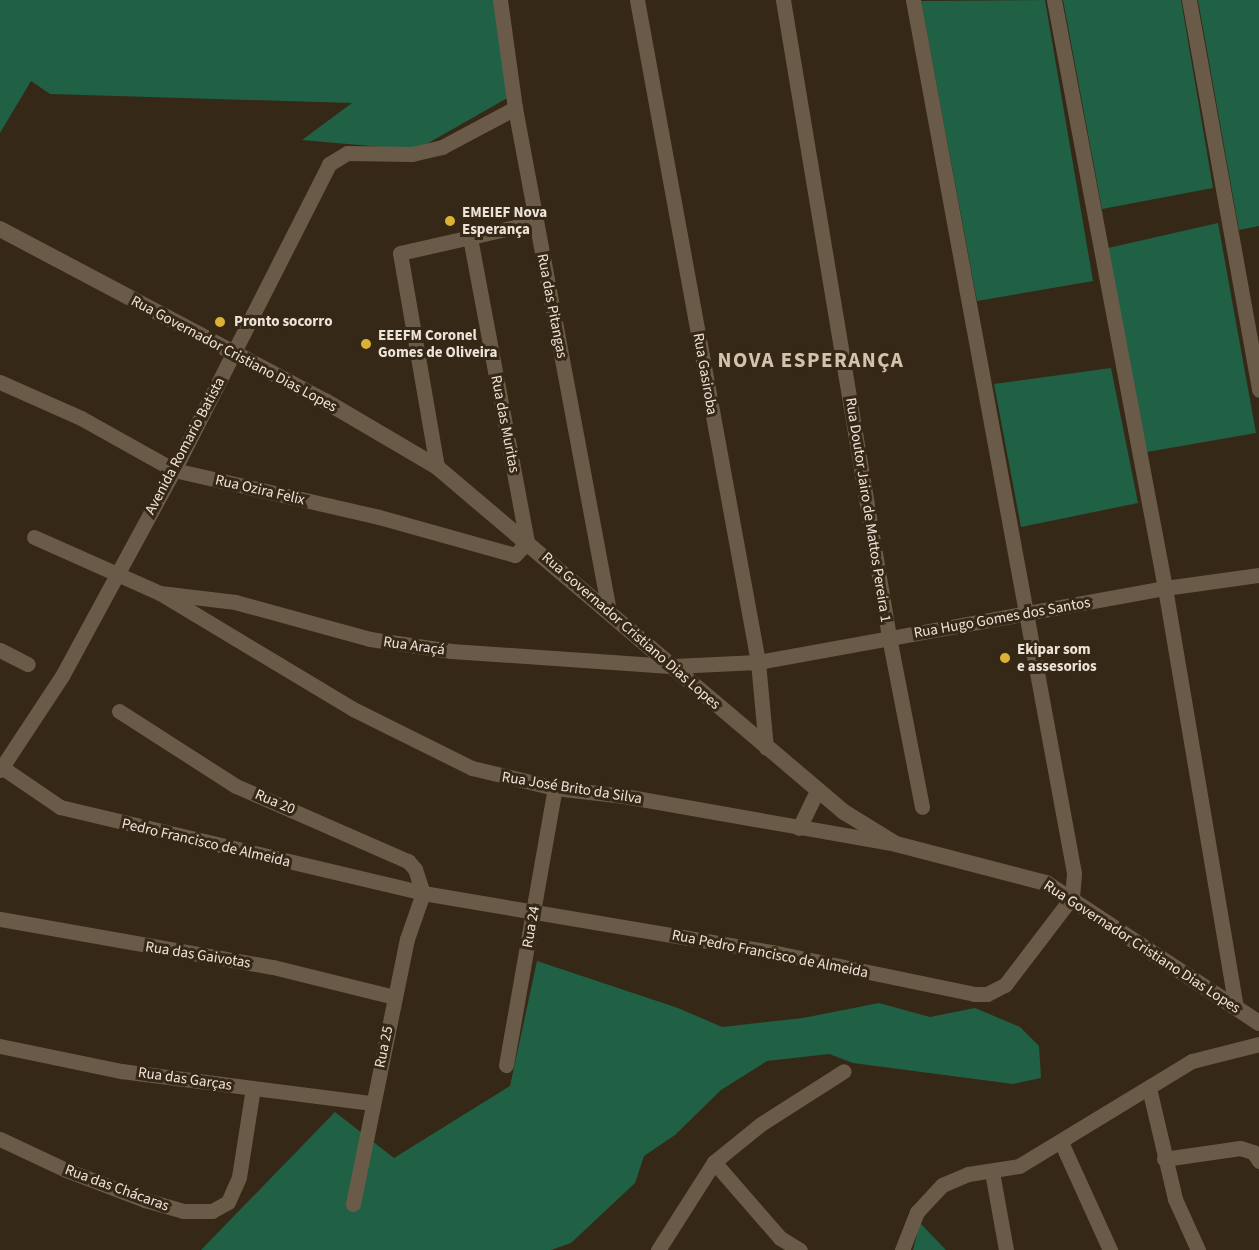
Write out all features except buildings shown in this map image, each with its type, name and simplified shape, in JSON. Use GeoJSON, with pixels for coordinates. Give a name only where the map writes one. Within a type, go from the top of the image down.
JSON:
{"type":"FeatureCollection","features":[{"type":"Feature","properties":{"kind":"street","name":"Rua das Pitangas"},"geometry":{"type":"LineString","coordinates":[[500,0],[514,108],[609,610]]}},
{"type":"Feature","properties":{"kind":"street","name":"Rua Gasiroba"},"geometry":{"type":"LineString","coordinates":[[637,0],[758,662],[766,748]]}},
{"type":"Feature","properties":{"kind":"street","name":"Rua Doutor Jairo de Mattos Pereira 1"},"geometry":{"type":"LineString","coordinates":[[783,0],[889,637],[922,807]]}},
{"type":"Feature","properties":{"kind":"street"},"geometry":{"type":"LineString","coordinates":[[914,0],[1025,614],[1073,863],[1072,897]]}},
{"type":"Feature","properties":{"kind":"street"},"geometry":{"type":"LineString","coordinates":[[1053,0],[1165,588],[1236,1006]]}},
{"type":"Feature","properties":{"kind":"street"},"geometry":{"type":"LineString","coordinates":[[1189,0],[1259,390]]}},
{"type":"Feature","properties":{"kind":"street","name":"Avenida Romario Batista"},"geometry":{"type":"LineString","coordinates":[[0,767],[62,676],[174,470],[333,158],[347,153],[412,154],[442,147],[514,108]]}},
{"type":"Feature","properties":{"kind":"street"},"geometry":{"type":"LineString","coordinates":[[437,467],[399,262],[400,253],[405,249],[536,222]]}},
{"type":"Feature","properties":{"kind":"street","name":"Rua Governador Cristiano Dias Lopes"},"geometry":{"type":"LineString","coordinates":[[0,229],[233,352],[437,467],[609,610],[817,791],[896,844],[1029,876],[1072,897],[1259,1023]]}},
{"type":"Feature","properties":{"kind":"street","name":"Rua das Muritas"},"geometry":{"type":"LineString","coordinates":[[470,236],[527,542]]}},
{"type":"Feature","properties":{"kind":"street","name":"Rua Ozira Felix"},"geometry":{"type":"LineString","coordinates":[[0,382],[81,418],[174,470],[379,517],[505,556],[515,555],[527,542]]}},
{"type":"Feature","properties":{"kind":"street","name":"Rua José Brito da Silva"},"geometry":{"type":"LineString","coordinates":[[34,537],[115,576],[160,593],[295,676],[435,751],[472,768],[555,788],[624,796],[896,844]]}},
{"type":"Feature","properties":{"kind":"street","name":"Rua Hugo Gomes dos Santos"},"geometry":{"type":"LineString","coordinates":[[673,666],[758,662],[1165,588],[1259,575]]}},
{"type":"Feature","properties":{"kind":"street","name":"Rua Araçá"},"geometry":{"type":"LineString","coordinates":[[160,593],[235,602],[370,639],[451,651],[673,666]]}},
{"type":"Feature","properties":{"kind":"street"},"geometry":{"type":"LineString","coordinates":[[0,650],[28,664]]}},
{"type":"Feature","properties":{"kind":"street","name":"Rua 20"},"geometry":{"type":"LineString","coordinates":[[119,711],[236,786],[408,861],[416,869],[423,893]]}},
{"type":"Feature","properties":{"kind":"street","name":"Pedro Francisco de Almeida"},"geometry":{"type":"LineString","coordinates":[[0,767],[60,807],[423,893]]}},
{"type":"Feature","properties":{"kind":"street","name":"Rua 24"},"geometry":{"type":"LineString","coordinates":[[506,1065],[555,788]]}},
{"type":"Feature","properties":{"kind":"street"},"geometry":{"type":"LineString","coordinates":[[799,828],[817,791]]}},
{"type":"Feature","properties":{"kind":"street","name":"Rua Pedro Francisco de Almeida"},"geometry":{"type":"LineString","coordinates":[[423,893],[535,910],[987,994],[1005,985],[1072,897]]}},
{"type":"Feature","properties":{"kind":"street","name":"Rua 25"},"geometry":{"type":"LineString","coordinates":[[353,1204],[406,939],[423,893]]}},
{"type":"Feature","properties":{"kind":"street","name":"Rua das Gaivotas"},"geometry":{"type":"LineString","coordinates":[[0,919],[92,938],[273,967],[394,997]]}},
{"type":"Feature","properties":{"kind":"street"},"geometry":{"type":"LineString","coordinates":[[902,1250],[917,1212],[942,1185],[968,1174],[1019,1166],[1192,1061],[1259,1044]]}},
{"type":"Feature","properties":{"kind":"street","name":"Rua das Garças"},"geometry":{"type":"LineString","coordinates":[[0,1046],[121,1071],[372,1103]]}},
{"type":"Feature","properties":{"kind":"street"},"geometry":{"type":"LineString","coordinates":[[658,1250],[714,1162],[761,1124],[844,1071]]}},
{"type":"Feature","properties":{"kind":"street","name":"Rua das Chácaras"},"geometry":{"type":"LineString","coordinates":[[0,1139],[66,1170],[144,1200],[183,1211],[212,1211],[228,1202],[239,1177],[253,1088]]}},
{"type":"Feature","properties":{"kind":"street"},"geometry":{"type":"LineString","coordinates":[[1149,1088],[1164,1160],[1184,1226],[1198,1250]]}},
{"type":"Feature","properties":{"kind":"street"},"geometry":{"type":"LineString","coordinates":[[1061,1142],[1110,1250]]}},
{"type":"Feature","properties":{"kind":"street"},"geometry":{"type":"LineString","coordinates":[[1164,1160],[1240,1148],[1253,1152],[1259,1161]]}},
{"type":"Feature","properties":{"kind":"street"},"geometry":{"type":"LineString","coordinates":[[714,1162],[777,1244],[800,1250]]}},
{"type":"Feature","properties":{"kind":"street"},"geometry":{"type":"LineString","coordinates":[[992,1172],[1006,1250]]}},
{"type":"Feature","properties":{"kind":"green space"},"geometry":{"type":"Polygon","coordinates":[[[0,0],[504,0],[518,92],[416,150],[302,140],[352,103],[50,94],[31,81],[0,133],[0,0]]]}},
{"type":"Feature","properties":{"kind":"green space"},"geometry":{"type":"Polygon","coordinates":[[[1045,0],[1093,281],[977,301],[921,1],[1045,0]]]}},
{"type":"Feature","properties":{"kind":"green space"},"geometry":{"type":"Polygon","coordinates":[[[1063,0],[1181,0],[1213,188],[1102,209],[1063,0]]]}},
{"type":"Feature","properties":{"kind":"green space"},"geometry":{"type":"Polygon","coordinates":[[[1198,0],[1259,0],[1259,226],[1239,230],[1198,0]]]}},
{"type":"Feature","properties":{"kind":"green space"},"geometry":{"type":"Polygon","coordinates":[[[1218,223],[1256,433],[1147,452],[1108,248],[1218,223]]]}},
{"type":"Feature","properties":{"kind":"green space"},"geometry":{"type":"Polygon","coordinates":[[[1111,368],[1138,503],[1021,527],[994,384],[1111,368]]]}},
{"type":"Feature","properties":{"kind":"green space"},"geometry":{"type":"Polygon","coordinates":[[[537,961],[678,1008],[722,1027],[803,1018],[879,1003],[930,1017],[975,1008],[1020,1027],[1039,1046],[1041,1078],[1013,1084],[853,1063],[829,1054],[767,1061],[721,1090],[675,1135],[644,1156],[635,1183],[571,1243],[551,1250],[201,1250],[335,1112],[394,1158],[510,1086],[537,961]]]}},
{"type":"Feature","properties":{"kind":"green space"},"geometry":{"type":"Polygon","coordinates":[[[920,1223],[946,1250],[913,1250],[920,1223]]]}},
{"type":"Feature","properties":{"kind":"place","name":"EMEIEF Nova Esperança"},"geometry":{"type":"Point","coordinates":[450,221]}},
{"type":"Feature","properties":{"kind":"place","name":"Pronto socorro"},"geometry":{"type":"Point","coordinates":[220,322]}},
{"type":"Feature","properties":{"kind":"place","name":"EEEFM Coronel Gomes de Oliveira"},"geometry":{"type":"Point","coordinates":[366,344]}},
{"type":"Feature","properties":{"kind":"place","name":"Ekipar som e assesorios"},"geometry":{"type":"Point","coordinates":[1005,658]}},
{"type":"Feature","properties":{"kind":"district","name":"NOVA ESPERANÇA"},"geometry":{"type":"Point","coordinates":[811,360]}}]}
